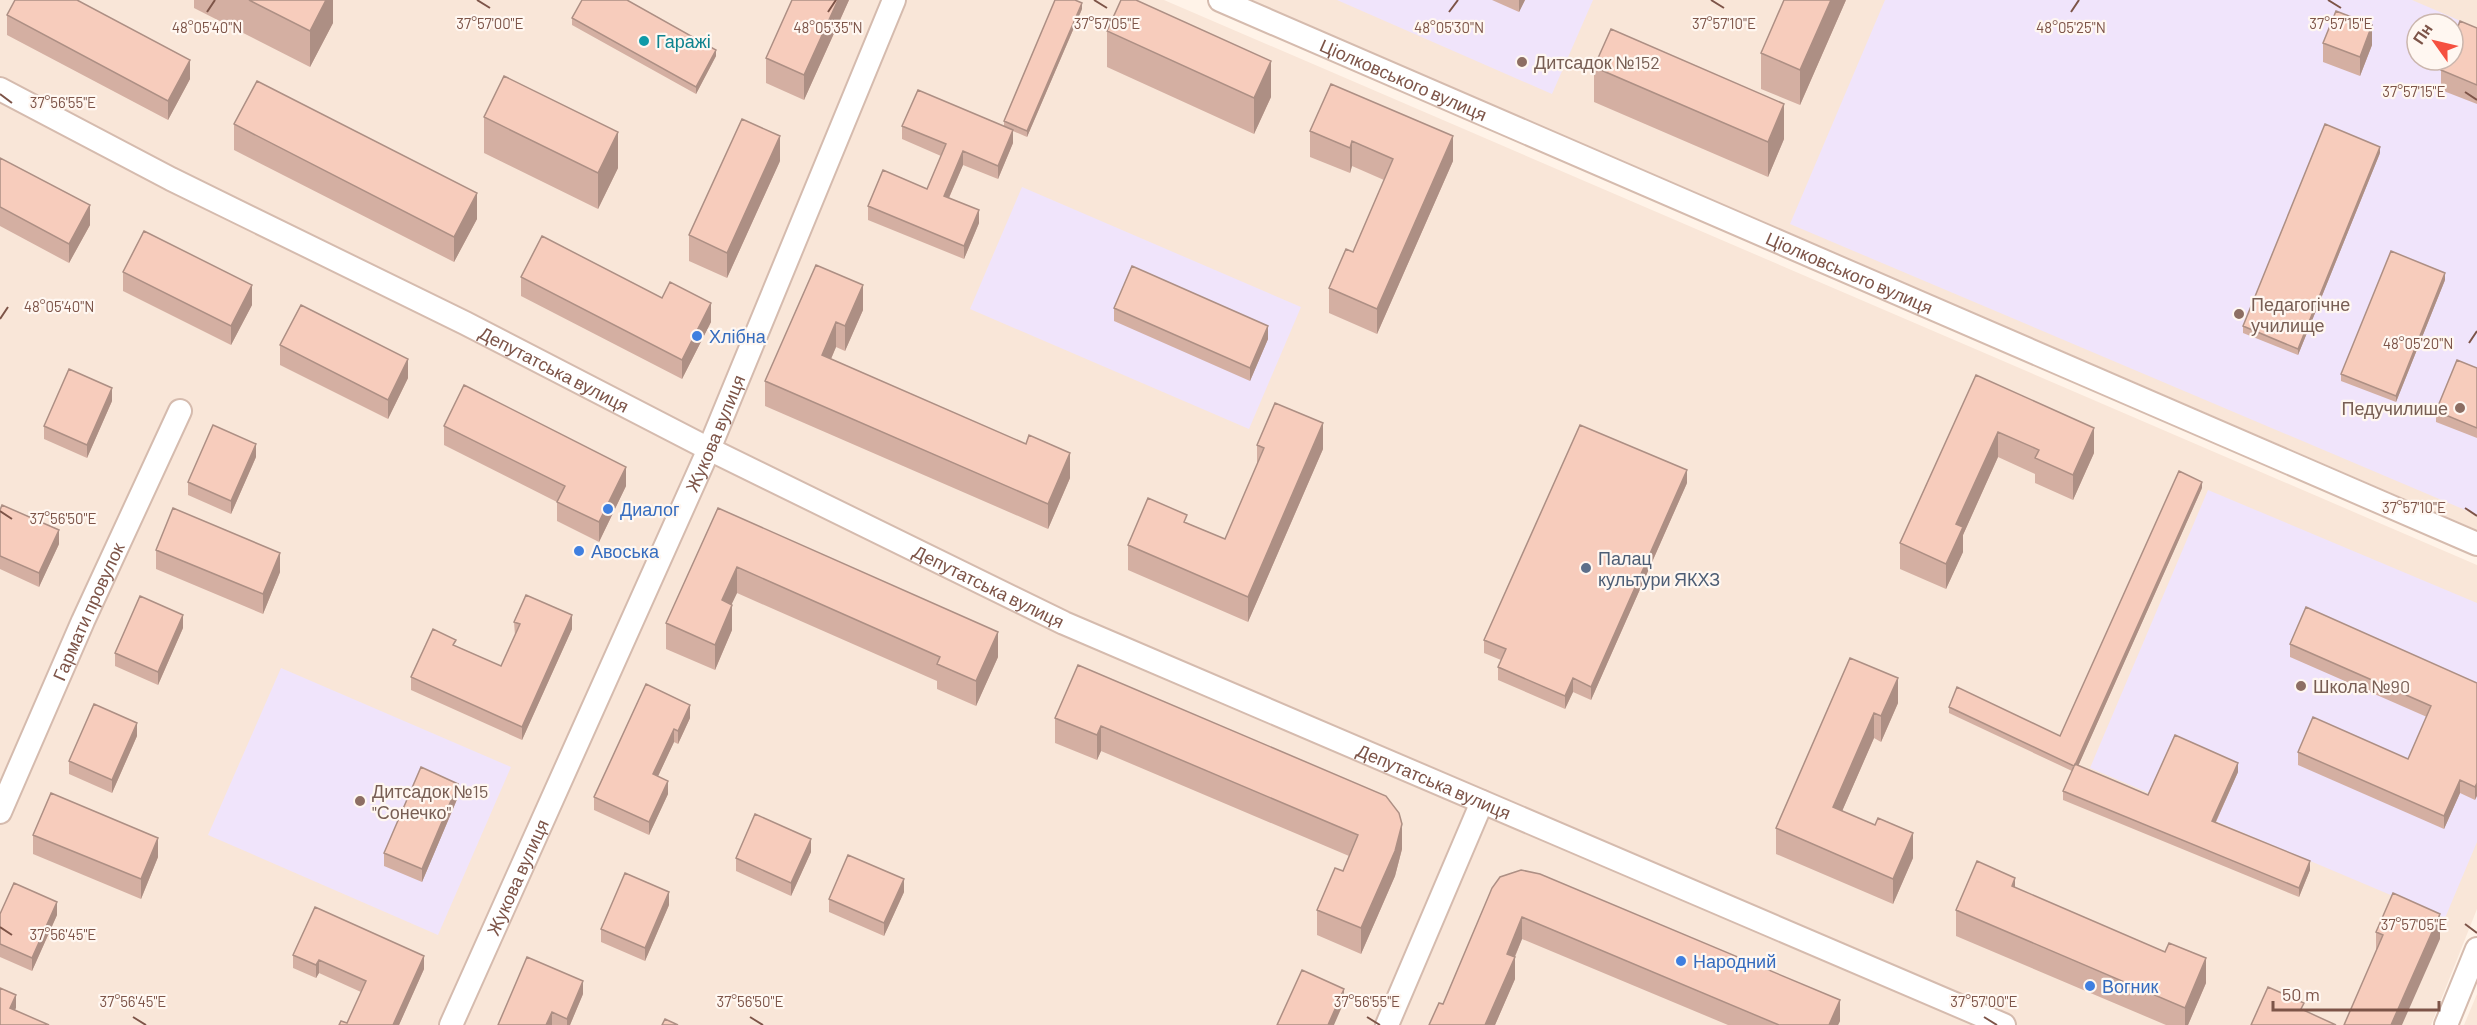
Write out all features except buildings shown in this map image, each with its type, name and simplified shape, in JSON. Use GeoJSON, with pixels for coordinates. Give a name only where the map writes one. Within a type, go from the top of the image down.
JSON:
{"type":"FeatureCollection","features":[{"type":"Feature","properties":{"kind":"street","name":"Жукова вулиця"},"geometry":{"type":"LineString","coordinates":[[451,1025],[709,449],[894,0]]}},
{"type":"Feature","properties":{"kind":"street","name":"Ціолковського вулиця"},"geometry":{"type":"LineString","coordinates":[[1220,0],[2477,544]]}},
{"type":"Feature","properties":{"kind":"street","name":"Депутатська вулиця"},"geometry":{"type":"LineString","coordinates":[[0,89],[171,179],[465,323],[709,449],[1064,623],[2004,1025]]}},
{"type":"Feature","properties":{"kind":"street","name":"Гармати провулок"},"geometry":{"type":"LineString","coordinates":[[0,812],[83,621],[180,411]]}},
{"type":"Feature","properties":{"kind":"street"},"geometry":{"type":"LineString","coordinates":[[1387,1025],[1482,802]]}},
{"type":"Feature","properties":{"kind":"street"},"geometry":{"type":"LineString","coordinates":[[2446,1025],[2477,949]]}},
{"type":"Feature","properties":{"kind":"shaded area"},"geometry":{"type":"Polygon","coordinates":[[[0,0],[1164,0],[2477,565],[2477,909],[2431,1025],[0,1025],[0,0]]]}},
{"type":"Feature","properties":{"kind":"shaded area","name":"Педагогічне училище"},"geometry":{"type":"Polygon","coordinates":[[[1250,0],[2477,0],[2477,530],[1250,0]]]}},
{"type":"Feature","properties":{"kind":"shaded area","name":"Дитсадок №152"},"geometry":{"type":"Polygon","coordinates":[[[1337,0],[1593,0],[1552,94],[1337,0]]]}},
{"type":"Feature","properties":{"kind":"shaded area","name":"Педагогічне училище"},"geometry":{"type":"Polygon","coordinates":[[[1885,0],[2412,0],[2440,12],[2405,12],[2405,72],[2465,72],[2465,23],[2477,28],[2477,515],[1790,224],[1885,0]]]}},
{"type":"Feature","properties":{"kind":"shaded area"},"geometry":{"type":"Polygon","coordinates":[[[1022,187],[1301,307],[1249,429],[970,309],[1022,187]]]}},
{"type":"Feature","properties":{"kind":"shaded area","name":"Школа №90"},"geometry":{"type":"Polygon","coordinates":[[[2208,490],[2477,603],[2477,842],[2445,918],[2090,768],[2208,490]]]}},
{"type":"Feature","properties":{"kind":"shaded area","name":"Дитсадок №15 \"Сонечко\""},"geometry":{"type":"Polygon","coordinates":[[[281,668],[511,767],[438,935],[208,835],[281,668]]]}},
{"type":"Feature","properties":{"kind":"shaded area"},"geometry":{"type":"Polygon","coordinates":[[[2477,994],[2477,1025],[2464,1025],[2477,994]]]}},
{"type":"Feature","properties":{"kind":"place","name":"Гаражі"},"geometry":{"type":"Point","coordinates":[644,41]}},
{"type":"Feature","properties":{"kind":"place","name":"Дитсадок №152"},"geometry":{"type":"Point","coordinates":[1522,62]}},
{"type":"Feature","properties":{"kind":"place","name":"Педагогічне училище"},"geometry":{"type":"Point","coordinates":[2239,314]}},
{"type":"Feature","properties":{"kind":"place","name":"Хлібна"},"geometry":{"type":"Point","coordinates":[697,336]}},
{"type":"Feature","properties":{"kind":"place","name":"Педучилише"},"geometry":{"type":"Point","coordinates":[2460,408]}},
{"type":"Feature","properties":{"kind":"place","name":"Диалог"},"geometry":{"type":"Point","coordinates":[608,509]}},
{"type":"Feature","properties":{"kind":"place","name":"Авоська"},"geometry":{"type":"Point","coordinates":[579,551]}},
{"type":"Feature","properties":{"kind":"place","name":"Палац культури ЯКХЗ"},"geometry":{"type":"Point","coordinates":[1586,568]}},
{"type":"Feature","properties":{"kind":"place","name":"Школа №90"},"geometry":{"type":"Point","coordinates":[2301,686]}},
{"type":"Feature","properties":{"kind":"place","name":"Дитсадок №15 \"Сонечко\""},"geometry":{"type":"Point","coordinates":[360,801]}},
{"type":"Feature","properties":{"kind":"place","name":"Народний"},"geometry":{"type":"Point","coordinates":[1681,961]}},
{"type":"Feature","properties":{"kind":"place","name":"Вогник"},"geometry":{"type":"Point","coordinates":[2090,986]}}]}
